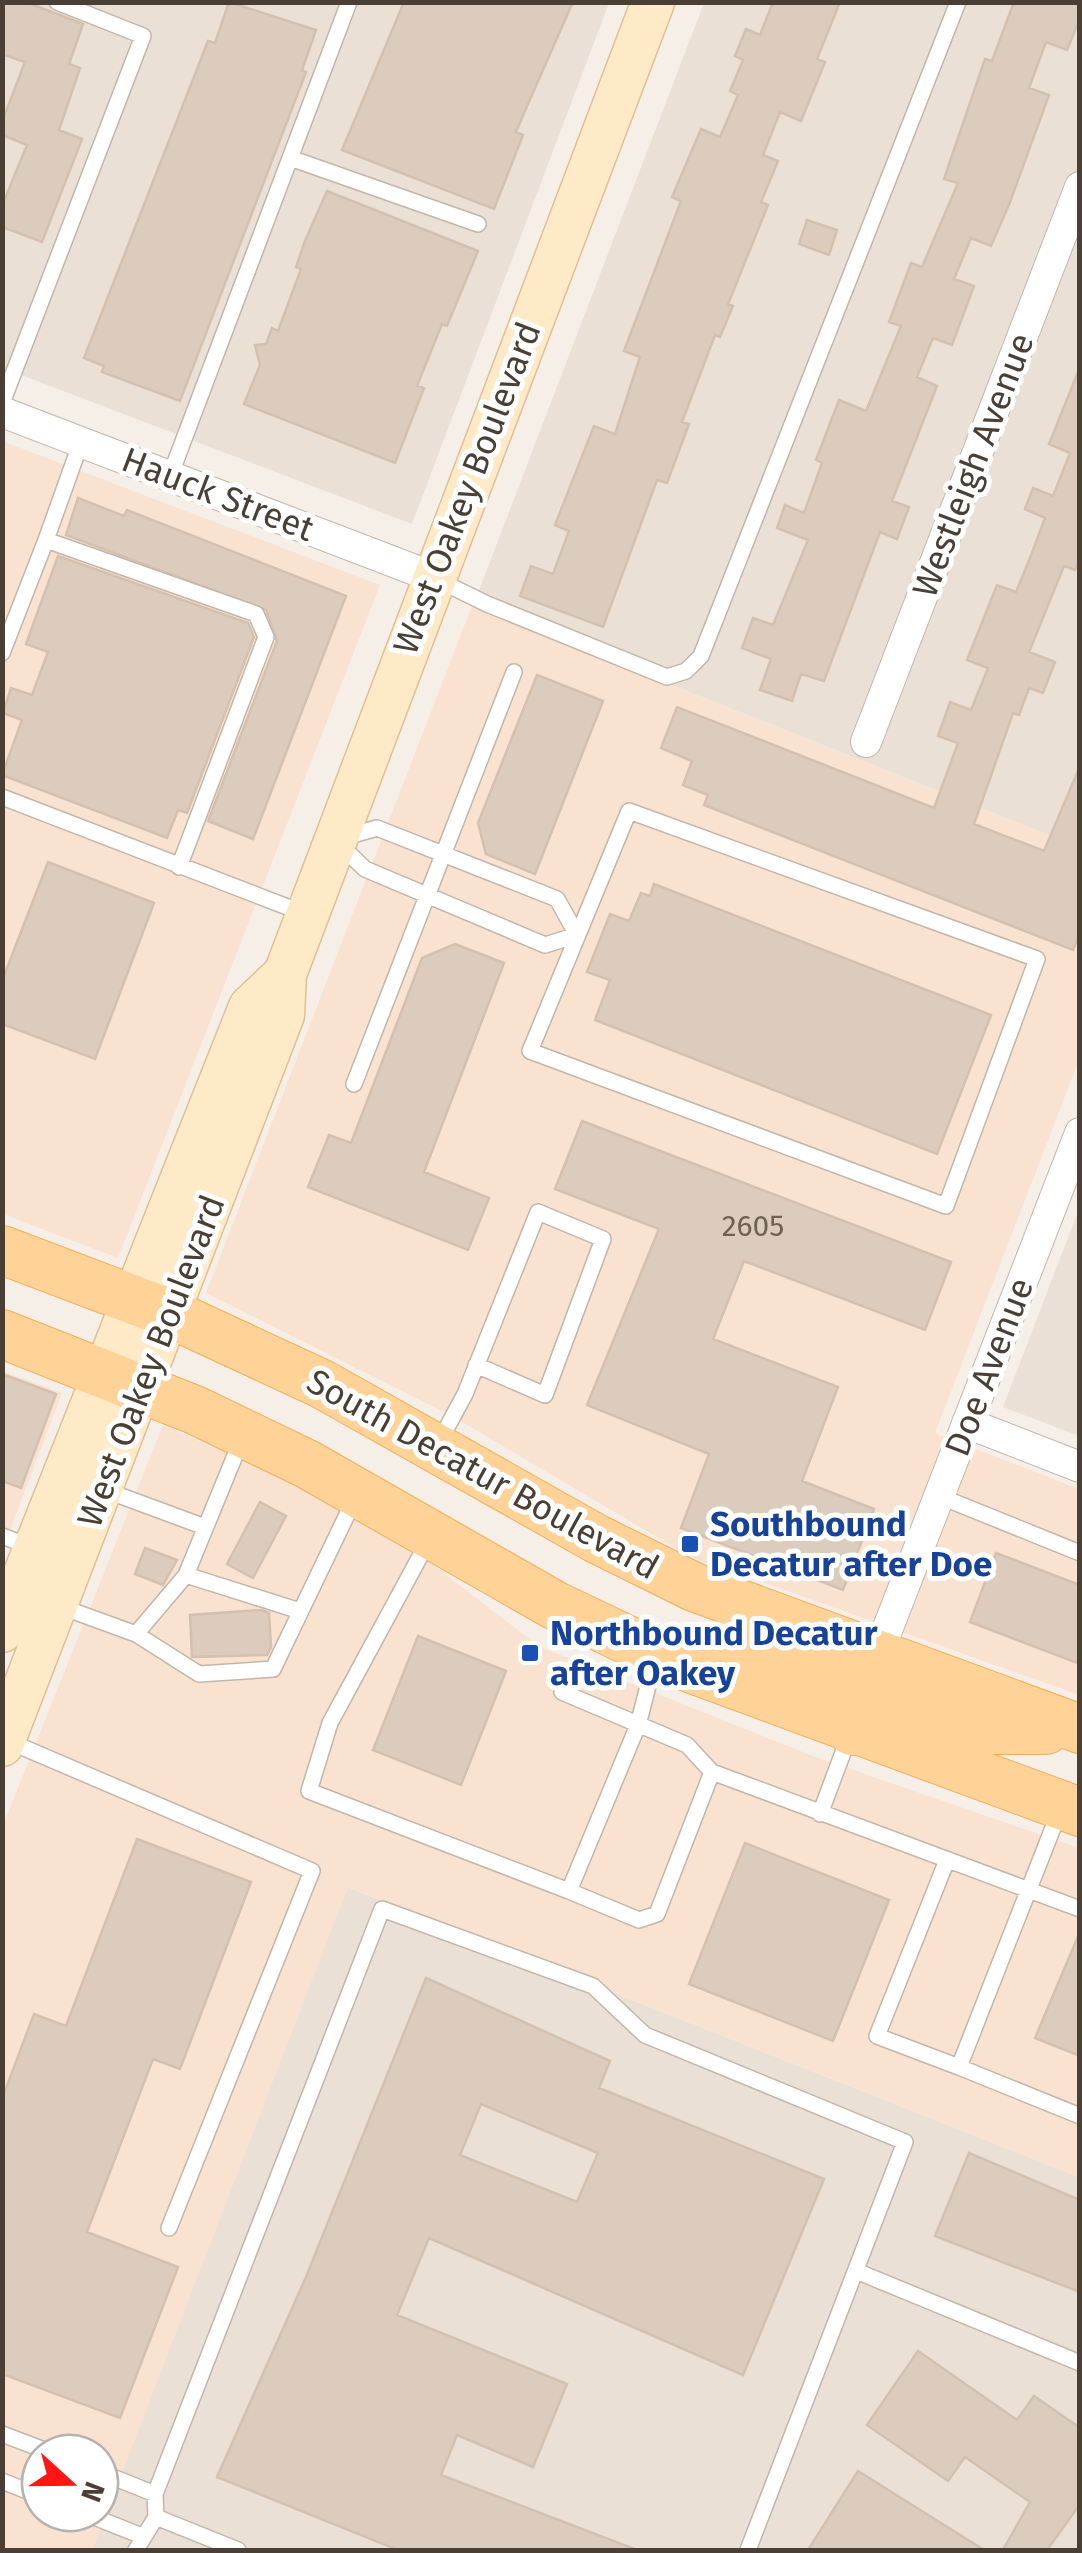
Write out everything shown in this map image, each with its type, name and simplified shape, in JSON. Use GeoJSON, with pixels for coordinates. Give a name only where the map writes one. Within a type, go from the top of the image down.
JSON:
{"type":"FeatureCollection","features":[{"type":"Feature","properties":{"kind":"main road","name":"West Oakey Boulevard"},"geometry":{"type":"LineString","coordinates":[[2,1631],[18,1543],[122,1380],[283,1014],[285,974],[653,2]]}},
{"type":"Feature","properties":{"kind":"main road","name":"South Decatur Boulevard"},"geometry":{"type":"LineString","coordinates":[[2,1250],[151,1307],[322,1384],[597,1540],[679,1580],[1080,1730]]}},
{"type":"Feature","properties":{"kind":"main road"},"geometry":{"type":"LineString","coordinates":[[2,1334],[122,1380],[244,1434],[357,1492],[556,1606],[656,1654],[852,1731],[1071,1809]]}},
{"type":"Feature","properties":{"kind":"main road","name":"West Oakey Boulevard"},"geometry":{"type":"LineString","coordinates":[[4,1742],[102,1488],[122,1380]]}},
{"type":"Feature","properties":{"kind":"main road"},"geometry":{"type":"LineString","coordinates":[[656,1654],[734,1646],[834,1681],[852,1683],[865,1676],[877,1656]]}},
{"type":"Feature","properties":{"kind":"main road"},"geometry":{"type":"LineString","coordinates":[[852,1731],[873,1705],[889,1703],[983,1730],[1080,1730]]}},
{"type":"Feature","properties":{"kind":"street","name":"Westleigh Avenue"},"geometry":{"type":"LineString","coordinates":[[866,742],[1080,187]]}},
{"type":"Feature","properties":{"kind":"street","name":"Hauck Street"},"geometry":{"type":"LineString","coordinates":[[2,412],[433,577]]}},
{"type":"Feature","properties":{"kind":"street","name":"Doe Avenue"},"geometry":{"type":"LineString","coordinates":[[877,1656],[1080,1134]]}},
{"type":"Feature","properties":{"kind":"street"},"geometry":{"type":"LineString","coordinates":[[967,1423],[1080,1467]]}},
{"type":"Feature","properties":{"kind":"lane"},"geometry":{"type":"LineString","coordinates":[[2,402],[143,36],[57,2]]}},
{"type":"Feature","properties":{"kind":"lane"},"geometry":{"type":"LineString","coordinates":[[170,476],[348,2]]}},
{"type":"Feature","properties":{"kind":"lane"},"geometry":{"type":"LineString","coordinates":[[433,577],[487,604],[667,677],[686,672],[701,656],[958,2]]}},
{"type":"Feature","properties":{"kind":"lane"},"geometry":{"type":"LineString","coordinates":[[290,158],[478,224]]}},
{"type":"Feature","properties":{"kind":"lane"},"geometry":{"type":"LineString","coordinates":[[2,653],[81,442]]}},
{"type":"Feature","properties":{"kind":"lane"},"geometry":{"type":"LineString","coordinates":[[46,540],[256,614],[266,637],[178,867]]}},
{"type":"Feature","properties":{"kind":"lane"},"geometry":{"type":"LineString","coordinates":[[354,1084],[514,672]]}},
{"type":"Feature","properties":{"kind":"lane"},"geometry":{"type":"LineString","coordinates":[[2,798],[307,914]]}},
{"type":"Feature","properties":{"kind":"lane"},"geometry":{"type":"LineString","coordinates":[[335,840],[365,869],[544,945],[577,934],[629,811],[1037,959],[946,1206],[530,1051],[577,934]]}},
{"type":"Feature","properties":{"kind":"lane"},"geometry":{"type":"LineString","coordinates":[[335,840],[377,828],[556,899],[577,934]]}},
{"type":"Feature","properties":{"kind":"lane"},"geometry":{"type":"LineString","coordinates":[[436,1448],[476,1364],[538,1212],[603,1239],[544,1395],[476,1364]]}},
{"type":"Feature","properties":{"kind":"lane"},"geometry":{"type":"LineString","coordinates":[[136,1634],[186,1575],[244,1434]]}},
{"type":"Feature","properties":{"kind":"lane"},"geometry":{"type":"LineString","coordinates":[[102,1488],[205,1527]]}},
{"type":"Feature","properties":{"kind":"lane"},"geometry":{"type":"LineString","coordinates":[[57,1605],[136,1634],[199,1674],[272,1670],[357,1492]]}},
{"type":"Feature","properties":{"kind":"lane"},"geometry":{"type":"LineString","coordinates":[[939,1496],[1080,1554]]}},
{"type":"Feature","properties":{"kind":"lane"},"geometry":{"type":"LineString","coordinates":[[432,1535],[330,1724],[309,1791],[640,1920],[657,1914],[712,1772]]}},
{"type":"Feature","properties":{"kind":"lane"},"geometry":{"type":"LineString","coordinates":[[186,1575],[300,1611]]}},
{"type":"Feature","properties":{"kind":"lane"},"geometry":{"type":"LineString","coordinates":[[569,1890],[638,1725],[656,1654]]}},
{"type":"Feature","properties":{"kind":"lane"},"geometry":{"type":"LineString","coordinates":[[562,1692],[687,1745],[712,1772],[1026,1892],[1080,1908]]}},
{"type":"Feature","properties":{"kind":"lane"},"geometry":{"type":"LineString","coordinates":[[820,1814],[852,1731]]}},
{"type":"Feature","properties":{"kind":"lane"},"geometry":{"type":"LineString","coordinates":[[4,1742],[312,1871],[169,2228]]}},
{"type":"Feature","properties":{"kind":"lane"},"geometry":{"type":"LineString","coordinates":[[960,2068],[1026,1892],[1071,1809]]}},
{"type":"Feature","properties":{"kind":"lane"},"geometry":{"type":"LineString","coordinates":[[946,1860],[877,2036],[1080,2116]]}},
{"type":"Feature","properties":{"kind":"lane"},"geometry":{"type":"LineString","coordinates":[[139,2543],[156,2517],[155,2494],[382,1909],[593,1986],[645,2036],[905,2142],[748,2550]]}},
{"type":"Feature","properties":{"kind":"lane"},"geometry":{"type":"LineString","coordinates":[[856,2271],[1080,2363]]}},
{"type":"Feature","properties":{"kind":"lane"},"geometry":{"type":"LineString","coordinates":[[120,2480],[155,2494]]}},
{"type":"Feature","properties":{"kind":"lane"},"geometry":{"type":"LineString","coordinates":[[156,2517],[238,2550]]}},
{"type":"Feature","properties":{"kind":"shaded area"},"geometry":{"type":"Polygon","coordinates":[[[2,3],[609,3],[412,524],[3,368],[2,3]]]}},
{"type":"Feature","properties":{"kind":"shaded area"},"geometry":{"type":"Polygon","coordinates":[[[704,3],[1079,3],[1079,847],[473,606],[704,3]]]}},
{"type":"Feature","properties":{"kind":"shaded area"},"geometry":{"type":"Polygon","coordinates":[[[2,441],[380,585],[118,1258],[3,1214],[2,441]]]}},
{"type":"Feature","properties":{"kind":"shaded area"},"geometry":{"type":"Polygon","coordinates":[[[472,606],[1079,847],[1079,1060],[935,1433],[1079,1489],[1079,1695],[689,1556],[452,1416],[206,1293],[472,606]]]}},
{"type":"Feature","properties":{"kind":"shaded area"},"geometry":{"type":"Polygon","coordinates":[[[1079,1209],[1079,1436],[1003,1407],[1079,1209]]]}},
{"type":"Feature","properties":{"kind":"shaded area"},"geometry":{"type":"Polygon","coordinates":[[[3,1371],[62,1393],[3,1549],[3,1371]]]}},
{"type":"Feature","properties":{"kind":"shaded area"},"geometry":{"type":"Polygon","coordinates":[[[163,1425],[368,1515],[540,1647],[813,1756],[1079,1848],[1079,2177],[348,1887],[120,2477],[120,2433],[20,2433],[20,2533],[99,2533],[92,2550],[3,2550],[2,1828],[163,1425]]]}},
{"type":"Feature","properties":{"kind":"shaded area"},"geometry":{"type":"Polygon","coordinates":[[[347,1887],[1079,2177],[1079,2550],[92,2550],[99,2533],[120,2533],[120,2477],[347,1887]]]}},
{"type":"Feature","properties":{"kind":"building"},"geometry":{"type":"Polygon","coordinates":[[[2,2],[26,2],[83,24],[69,64],[80,68],[59,130],[82,139],[42,242],[2,227],[2,206],[27,145],[2,135],[2,122],[25,62],[2,54],[2,2]]]}},
{"type":"Feature","properties":{"kind":"building"},"geometry":{"type":"Polygon","coordinates":[[[229,2],[316,30],[302,70],[306,72],[180,401],[102,372],[104,366],[84,358],[208,41],[215,43],[229,2]]]}},
{"type":"Feature","properties":{"kind":"building"},"geometry":{"type":"Polygon","coordinates":[[[404,2],[573,2],[516,132],[523,135],[494,209],[342,150],[404,2]]]}},
{"type":"Feature","properties":{"kind":"building"},"geometry":{"type":"Polygon","coordinates":[[[773,2],[840,2],[817,59],[825,62],[801,121],[780,112],[763,155],[778,161],[761,202],[768,205],[728,304],[733,306],[720,337],[715,335],[682,422],[689,424],[667,483],[657,480],[603,627],[520,596],[531,566],[553,574],[569,531],[555,525],[594,426],[615,434],[640,357],[624,351],[681,201],[672,197],[701,129],[720,137],[738,95],[730,91],[743,60],[735,56],[746,29],[760,35],[773,2]]]}},
{"type":"Feature","properties":{"kind":"building"},"geometry":{"type":"Polygon","coordinates":[[[1014,2],[1080,2],[1080,18],[1067,50],[1046,42],[1029,88],[1049,95],[1010,202],[991,246],[971,238],[954,279],[974,286],[952,345],[933,338],[917,377],[937,386],[892,501],[909,507],[897,539],[880,532],[824,681],[801,674],[792,701],[760,690],[771,659],[742,648],[753,618],[773,625],[808,540],[777,528],[785,505],[804,513],[822,463],[816,460],[839,400],[866,411],[901,326],[889,322],[911,263],[922,267],[958,183],[944,179],[985,59],[992,61],[1014,2]]]}},
{"type":"Feature","properties":{"kind":"building"},"geometry":{"type":"Polygon","coordinates":[[[327,191],[478,251],[417,386],[424,388],[395,463],[244,404],[260,365],[255,345],[266,344],[272,328],[278,331],[301,269],[296,267],[305,241],[327,191]]]}},
{"type":"Feature","properties":{"kind":"building"},"geometry":{"type":"Polygon","coordinates":[[[807,220],[837,230],[829,255],[799,244],[807,220]]]}},
{"type":"Feature","properties":{"kind":"building"},"geometry":{"type":"Polygon","coordinates":[[[1078,372],[1080,558],[1075,570],[1064,566],[1029,652],[1055,662],[1043,693],[1029,688],[1019,715],[1013,713],[974,824],[1044,851],[1080,766],[1080,933],[1073,950],[704,805],[708,795],[683,785],[692,761],[661,748],[677,707],[934,808],[958,743],[938,736],[950,702],[971,710],[988,668],[967,660],[997,585],[1016,592],[1032,553],[1045,518],[1025,509],[1033,488],[1053,496],[1070,453],[1049,444],[1078,372]]]}},
{"type":"Feature","properties":{"kind":"building"},"geometry":{"type":"Polygon","coordinates":[[[78,498],[124,516],[127,510],[346,596],[253,839],[208,821],[277,641],[266,610],[66,535],[78,498]]]}},
{"type":"Feature","properties":{"kind":"building"},"geometry":{"type":"Polygon","coordinates":[[[58,556],[248,623],[254,637],[187,813],[178,810],[167,838],[2,775],[22,720],[3,713],[11,688],[32,695],[48,652],[26,644],[58,556]]]}},
{"type":"Feature","properties":{"kind":"building"},"geometry":{"type":"Polygon","coordinates":[[[537,675],[603,701],[535,874],[486,854],[478,823],[537,675]]]}},
{"type":"Feature","properties":{"kind":"building"},"geometry":{"type":"Polygon","coordinates":[[[48,862],[154,903],[95,1059],[2,1024],[2,981],[48,862]]]}},
{"type":"Feature","properties":{"kind":"building"},"geometry":{"type":"Polygon","coordinates":[[[654,884],[991,1015],[937,1154],[595,1020],[610,980],[587,972],[610,914],[629,921],[641,893],[650,896],[654,884]]]}},
{"type":"Feature","properties":{"kind":"building"},"geometry":{"type":"Polygon","coordinates":[[[455,944],[504,963],[424,1172],[489,1198],[468,1250],[308,1187],[329,1135],[351,1143],[422,958],[455,944]]]}},
{"type":"Feature","properties":{"kind":"building"},"geometry":{"type":"Polygon","coordinates":[[[582,1121],[951,1262],[925,1330],[744,1261],[713,1339],[838,1387],[802,1481],[874,1509],[843,1590],[681,1528],[709,1454],[587,1405],[659,1229],[555,1189],[582,1121]]]}},
{"type":"Feature","properties":{"kind":"building"},"geometry":{"type":"Polygon","coordinates":[[[2,1374],[56,1394],[21,1488],[2,1481],[2,1374]]]}},
{"type":"Feature","properties":{"kind":"building"},"geometry":{"type":"Polygon","coordinates":[[[260,1502],[286,1516],[253,1578],[227,1564],[260,1502]]]}},
{"type":"Feature","properties":{"kind":"building"},"geometry":{"type":"Polygon","coordinates":[[[145,1548],[177,1560],[163,1585],[135,1574],[145,1548]]]}},
{"type":"Feature","properties":{"kind":"building"},"geometry":{"type":"Polygon","coordinates":[[[996,1553],[1080,1585],[1080,1664],[970,1622],[996,1553]]]}},
{"type":"Feature","properties":{"kind":"building"},"geometry":{"type":"Polygon","coordinates":[[[261,1610],[269,1613],[271,1647],[267,1655],[192,1657],[190,1615],[261,1610]]]}},
{"type":"Feature","properties":{"kind":"building"},"geometry":{"type":"Polygon","coordinates":[[[418,1636],[506,1671],[461,1785],[373,1750],[418,1636]]]}},
{"type":"Feature","properties":{"kind":"building"},"geometry":{"type":"Polygon","coordinates":[[[137,1839],[251,1882],[180,2069],[153,2059],[87,2232],[178,2267],[120,2418],[2,2374],[2,2099],[34,2014],[66,2026],[137,1839]]]}},
{"type":"Feature","properties":{"kind":"building"},"geometry":{"type":"Polygon","coordinates":[[[745,1843],[889,1900],[833,2041],[689,1984],[745,1843]]]}},
{"type":"Feature","properties":{"kind":"building"},"geometry":{"type":"Polygon","coordinates":[[[1080,1934],[1080,2056],[1035,2038],[1080,1934]]]}},
{"type":"Feature","properties":{"kind":"building"},"geometry":{"type":"Polygon","coordinates":[[[426,1978],[610,2061],[599,2088],[824,2179],[743,2375],[429,2238],[397,2315],[567,2384],[533,2467],[457,2435],[441,2475],[637,2550],[398,2550],[217,2477],[306,2277],[426,1978]],[[481,2104],[460,2155],[577,2202],[598,2153],[481,2104]]]}},
{"type":"Feature","properties":{"kind":"building"},"geometry":{"type":"Polygon","coordinates":[[[969,2153],[1080,2200],[1080,2292],[935,2236],[969,2153]]]}},
{"type":"Feature","properties":{"kind":"building"},"geometry":{"type":"Polygon","coordinates":[[[918,2351],[1017,2420],[1034,2396],[1080,2428],[1080,2504],[1047,2550],[1003,2550],[1030,2502],[965,2457],[948,2481],[867,2425],[918,2351]]]}},
{"type":"Feature","properties":{"kind":"building"},"geometry":{"type":"Polygon","coordinates":[[[858,2471],[984,2550],[808,2550],[858,2471]]]}},
{"type":"Feature","properties":{"kind":"place","name":"Southbound Decatur after Doe"},"geometry":{"type":"Point","coordinates":[690,1544]}},
{"type":"Feature","properties":{"kind":"place","name":"Northbound Decatur after Oakey"},"geometry":{"type":"Point","coordinates":[530,1653]}}]}
